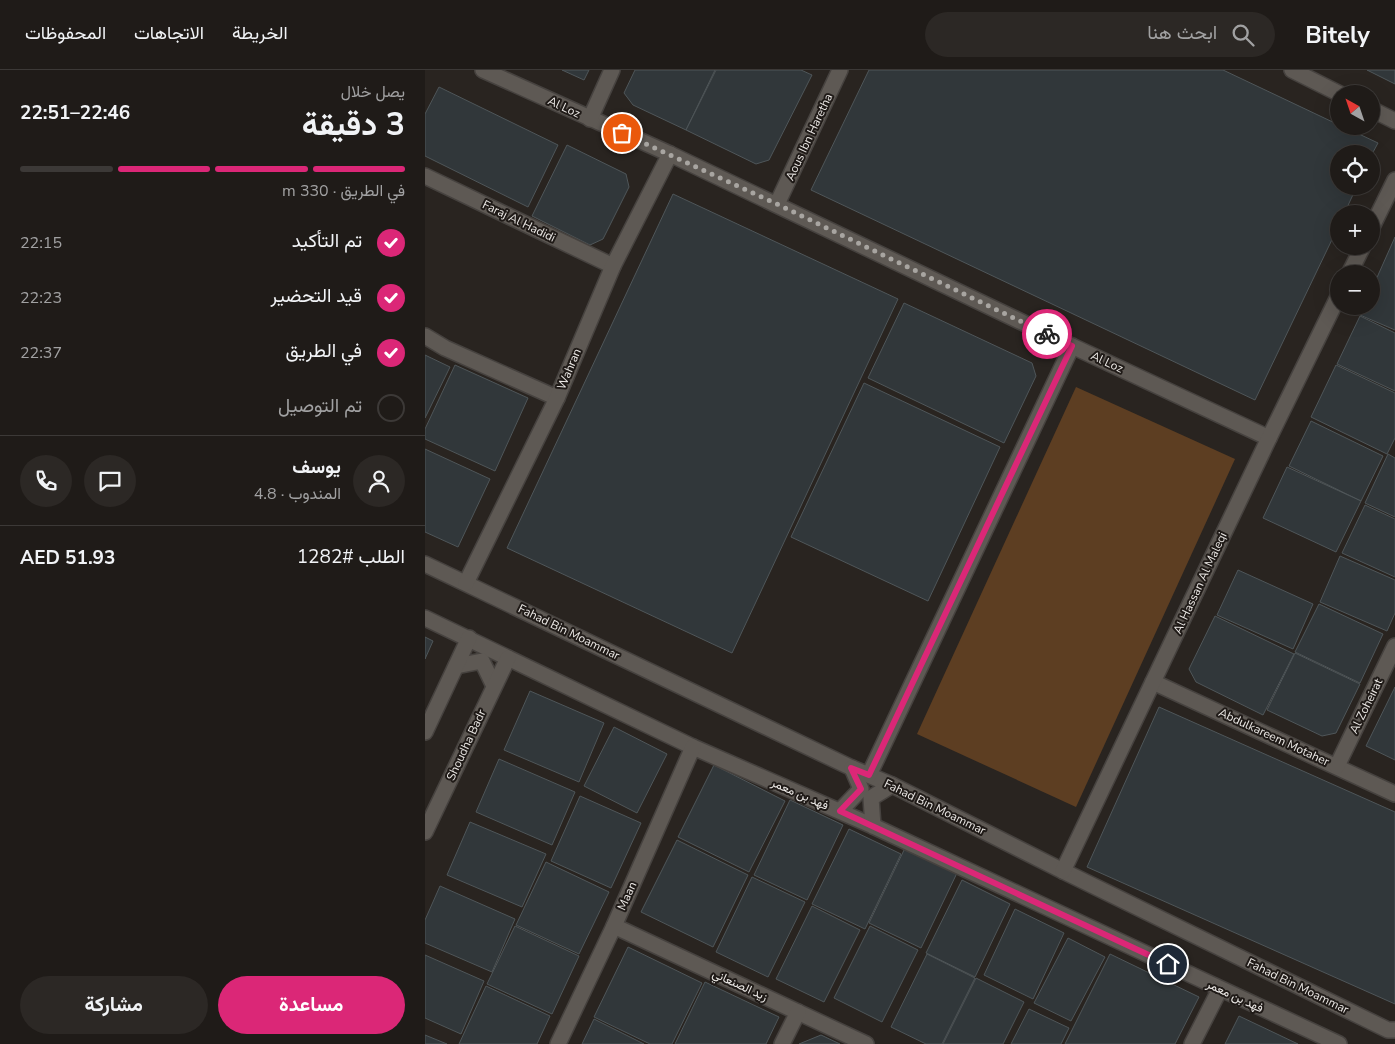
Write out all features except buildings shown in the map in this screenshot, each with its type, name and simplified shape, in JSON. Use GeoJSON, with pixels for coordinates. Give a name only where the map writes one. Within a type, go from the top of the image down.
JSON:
{"type":"FeatureCollection","features":[{"type":"Feature","properties":{"kind":"street","name":"Al Loz"},"geometry":{"type":"LineString","coordinates":[[483,70],[777,204],[1072,346],[1269,438]]}},
{"type":"Feature","properties":{"kind":"street"},"geometry":{"type":"LineString","coordinates":[[590,119],[613,70]]}},
{"type":"Feature","properties":{"kind":"street","name":"Aous Ibn Haretha"},"geometry":{"type":"LineString","coordinates":[[777,204],[840,70]]}},
{"type":"Feature","properties":{"kind":"street"},"geometry":{"type":"LineString","coordinates":[[1292,70],[1330,89]]}},
{"type":"Feature","properties":{"kind":"street"},"geometry":{"type":"LineString","coordinates":[[1380,114],[1395,121]]}},
{"type":"Feature","properties":{"kind":"street","name":"Wahran"},"geometry":{"type":"LineString","coordinates":[[466,583],[557,398],[613,266],[670,154]]}},
{"type":"Feature","properties":{"kind":"street","name":"Faraj Al Hadidi"},"geometry":{"type":"LineString","coordinates":[[425,176],[613,266]]}},
{"type":"Feature","properties":{"kind":"street"},"geometry":{"type":"LineString","coordinates":[[1380,210],[1395,180]]}},
{"type":"Feature","properties":{"kind":"street","name":"Al Hassan Al Maleqi"},"geometry":{"type":"LineString","coordinates":[[1063,871],[1330,313]]}},
{"type":"Feature","properties":{"kind":"street"},"geometry":{"type":"LineString","coordinates":[[425,336],[445,348],[557,398]]}},
{"type":"Feature","properties":{"kind":"street"},"geometry":{"type":"LineString","coordinates":[[869,775],[1072,346]]}},
{"type":"Feature","properties":{"kind":"street","name":"Fahad Bin Moammar"},"geometry":{"type":"LineString","coordinates":[[425,564],[851,768],[892,785],[1388,1034]]}},
{"type":"Feature","properties":{"kind":"street","name":"فهد بن معمر"},"geometry":{"type":"LineString","coordinates":[[425,618],[693,747],[873,826],[1339,1044]]}},
{"type":"Feature","properties":{"kind":"street"},"geometry":{"type":"LineString","coordinates":[[425,732],[469,638]]}},
{"type":"Feature","properties":{"kind":"street","name":"Al Zoheirat"},"geometry":{"type":"LineString","coordinates":[[1337,766],[1395,646]]}},
{"type":"Feature","properties":{"kind":"street","name":"Shoudha Badr"},"geometry":{"type":"LineString","coordinates":[[425,832],[508,658]]}},
{"type":"Feature","properties":{"kind":"street"},"geometry":{"type":"LineString","coordinates":[[456,666],[482,661],[494,686]]}},
{"type":"Feature","properties":{"kind":"street","name":"Abdulkareem Motaher"},"geometry":{"type":"LineString","coordinates":[[1153,682],[1395,794]]}},
{"type":"Feature","properties":{"kind":"street","name":"Maan"},"geometry":{"type":"LineString","coordinates":[[558,1044],[614,926],[693,747]]}},
{"type":"Feature","properties":{"kind":"street"},"geometry":{"type":"LineString","coordinates":[[840,811],[861,789],[851,768]]}},
{"type":"Feature","properties":{"kind":"street"},"geometry":{"type":"LineString","coordinates":[[873,826],[871,798],[892,785]]}},
{"type":"Feature","properties":{"kind":"street","name":"زيد الصنعاني"},"geometry":{"type":"LineString","coordinates":[[614,926],[866,1044]]}},
{"type":"Feature","properties":{"kind":"street"},"geometry":{"type":"LineString","coordinates":[[1192,1044],[1220,989]]}},
{"type":"Feature","properties":{"kind":"street"},"geometry":{"type":"LineString","coordinates":[[782,1044],[798,1012]]}},
{"type":"Feature","properties":{"kind":"shaded area"},"geometry":{"type":"Polygon","coordinates":[[[1076,387],[1235,459],[1076,807],[917,734],[1076,387]]]}},
{"type":"Feature","properties":{"kind":"way so far"},"geometry":{"type":"LineString","coordinates":[[622,133],[777,204],[1047,334]]}},
{"type":"Feature","properties":{"kind":"route"},"geometry":{"type":"LineString","coordinates":[[1047,334],[1072,346],[869,775],[851,768],[861,789],[840,811],[1168,964]]}}]}
